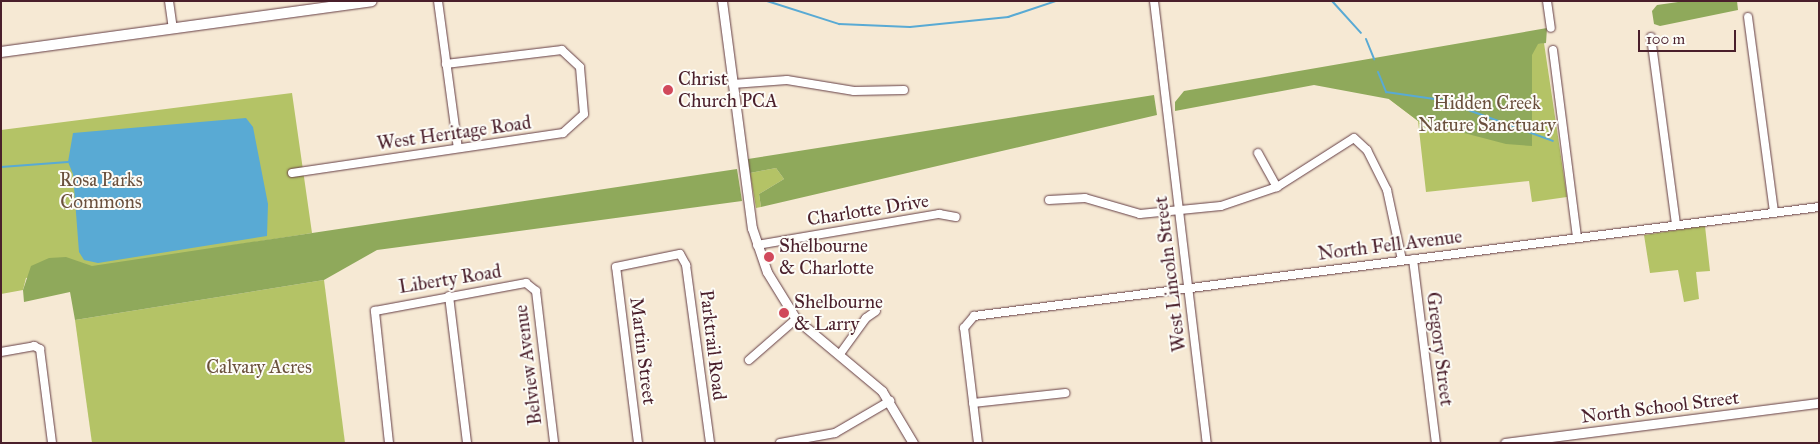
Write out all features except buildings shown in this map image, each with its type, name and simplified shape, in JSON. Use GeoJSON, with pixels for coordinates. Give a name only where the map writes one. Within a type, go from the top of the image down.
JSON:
{"type":"FeatureCollection","features":[{"type":"Feature","properties":{"kind":"main road"},"geometry":{"type":"LineString","coordinates":[[1,52],[372,1]]}},
{"type":"Feature","properties":{"kind":"street"},"geometry":{"type":"LineString","coordinates":[[169,1],[173,29]]}},
{"type":"Feature","properties":{"kind":"street"},"geometry":{"type":"LineString","coordinates":[[438,1],[458,148]]}},
{"type":"Feature","properties":{"kind":"street"},"geometry":{"type":"LineString","coordinates":[[722,1],[744,173],[756,245],[776,290],[796,319],[840,354],[890,401],[913,443]]}},
{"type":"Feature","properties":{"kind":"street","name":"West Lincoln Street"},"geometry":{"type":"LineString","coordinates":[[1154,1],[1207,443]]}},
{"type":"Feature","properties":{"kind":"street"},"geometry":{"type":"LineString","coordinates":[[1547,1],[1550,28]]}},
{"type":"Feature","properties":{"kind":"street"},"geometry":{"type":"LineString","coordinates":[[1748,17],[1774,212]]}},
{"type":"Feature","properties":{"kind":"street"},"geometry":{"type":"LineString","coordinates":[[1651,37],[1676,224]]}},
{"type":"Feature","properties":{"kind":"street","name":"West Heritage Road"},"geometry":{"type":"LineString","coordinates":[[292,173],[568,132],[584,114],[584,85],[578,63],[558,49],[446,64]]}},
{"type":"Feature","properties":{"kind":"street"},"geometry":{"type":"LineString","coordinates":[[1553,50],[1577,237]]}},
{"type":"Feature","properties":{"kind":"street"},"geometry":{"type":"LineString","coordinates":[[733,84],[787,80],[854,91],[904,90]]}},
{"type":"Feature","properties":{"kind":"street"},"geometry":{"type":"LineString","coordinates":[[1049,200],[1084,198],[1140,214],[1179,212],[1231,203],[1277,187],[1351,138],[1359,140],[1387,190],[1402,260]]}},
{"type":"Feature","properties":{"kind":"street"},"geometry":{"type":"LineString","coordinates":[[1258,154],[1277,187]]}},
{"type":"Feature","properties":{"kind":"street","name":"North Fell Avenue"},"geometry":{"type":"LineString","coordinates":[[973,403],[966,320],[1188,288],[1819,207]]}},
{"type":"Feature","properties":{"kind":"street","name":"Charlotte Drive"},"geometry":{"type":"LineString","coordinates":[[756,245],[939,214],[956,217]]}},
{"type":"Feature","properties":{"kind":"street","name":"Parktrail Road"},"geometry":{"type":"LineString","coordinates":[[618,264],[680,254],[686,265],[710,443]]}},
{"type":"Feature","properties":{"kind":"street","name":"Gregory Street"},"geometry":{"type":"LineString","coordinates":[[1413,259],[1436,443]]}},
{"type":"Feature","properties":{"kind":"street","name":"Martin Street"},"geometry":{"type":"LineString","coordinates":[[618,264],[615,275],[638,443]]}},
{"type":"Feature","properties":{"kind":"street","name":"Liberty Road"},"geometry":{"type":"LineString","coordinates":[[389,443],[375,311],[449,296],[531,285]]}},
{"type":"Feature","properties":{"kind":"street","name":"Belview Avenue"},"geometry":{"type":"LineString","coordinates":[[531,285],[536,291],[554,443]]}},
{"type":"Feature","properties":{"kind":"street"},"geometry":{"type":"LineString","coordinates":[[449,296],[467,443]]}},
{"type":"Feature","properties":{"kind":"street"},"geometry":{"type":"LineString","coordinates":[[840,354],[866,318],[876,311]]}},
{"type":"Feature","properties":{"kind":"street"},"geometry":{"type":"LineString","coordinates":[[749,360],[796,319]]}},
{"type":"Feature","properties":{"kind":"street"},"geometry":{"type":"LineString","coordinates":[[1,352],[39,348],[52,443]]}},
{"type":"Feature","properties":{"kind":"street"},"geometry":{"type":"LineString","coordinates":[[978,443],[973,403],[1065,393]]}},
{"type":"Feature","properties":{"kind":"street"},"geometry":{"type":"LineString","coordinates":[[780,443],[836,433],[890,401]]}},
{"type":"Feature","properties":{"kind":"street","name":"North School Street"},"geometry":{"type":"LineString","coordinates":[[1505,443],[1819,403]]}},
{"type":"Feature","properties":{"kind":"green space"},"geometry":{"type":"Polygon","coordinates":[[[1685,1],[1737,1],[1738,10],[1660,26],[1654,24],[1652,11],[1657,5],[1685,1]]]}},
{"type":"Feature","properties":{"kind":"green space"},"geometry":{"type":"Polygon","coordinates":[[[1547,28],[1546,43],[1538,44],[1532,55],[1532,146],[1506,144],[1418,121],[1389,99],[1314,85],[1175,111],[1175,102],[1184,91],[1547,28]]]}},
{"type":"Feature","properties":{"kind":"green space","name":"Hidden Creek Nature Sanctuary"},"geometry":{"type":"Polygon","coordinates":[[[1544,43],[1567,197],[1532,202],[1529,181],[1426,192],[1418,121],[1389,99],[1386,61],[1544,43]]]}},
{"type":"Feature","properties":{"kind":"green space","name":"Rosa Parks Commons"},"geometry":{"type":"Polygon","coordinates":[[[292,93],[312,233],[26,278],[23,290],[1,294],[1,130],[292,93]]]}},
{"type":"Feature","properties":{"kind":"green space"},"geometry":{"type":"Polygon","coordinates":[[[1154,95],[1157,115],[761,207],[759,194],[784,179],[776,168],[750,173],[748,159],[1154,95]]]}},
{"type":"Feature","properties":{"kind":"green space"},"geometry":{"type":"Polygon","coordinates":[[[776,168],[784,179],[759,194],[761,207],[756,208],[750,173],[776,168]]]}},
{"type":"Feature","properties":{"kind":"green space"},"geometry":{"type":"Polygon","coordinates":[[[737,169],[742,201],[377,250],[324,280],[75,320],[70,292],[24,302],[23,290],[31,266],[49,258],[66,257],[92,266],[737,169]]]}},
{"type":"Feature","properties":{"kind":"green space"},"geometry":{"type":"Polygon","coordinates":[[[1705,226],[1710,271],[1696,272],[1699,299],[1684,302],[1678,270],[1650,273],[1644,235],[1705,226]]]}},
{"type":"Feature","properties":{"kind":"green space","name":"Calvary Acres"},"geometry":{"type":"Polygon","coordinates":[[[324,280],[345,443],[92,443],[75,320],[324,280]]]}},
{"type":"Feature","properties":{"kind":"water"},"geometry":{"type":"Polygon","coordinates":[[[246,118],[253,127],[268,204],[267,236],[98,263],[84,260],[79,252],[73,174],[68,162],[73,133],[246,118]]]}},
{"type":"Feature","properties":{"kind":"waterway"},"geometry":{"type":"LineString","coordinates":[[767,1],[839,24],[910,27],[1008,17],[1056,1]]}},
{"type":"Feature","properties":{"kind":"waterway"},"geometry":{"type":"LineString","coordinates":[[1332,1],[1361,33]]}},
{"type":"Feature","properties":{"kind":"waterway"},"geometry":{"type":"LineString","coordinates":[[1366,39],[1374,59]]}},
{"type":"Feature","properties":{"kind":"waterway"},"geometry":{"type":"LineString","coordinates":[[1378,72],[1386,92],[1441,100],[1553,141]]}},
{"type":"Feature","properties":{"kind":"waterway"},"geometry":{"type":"LineString","coordinates":[[1,167],[68,162]]}},
{"type":"Feature","properties":{"kind":"place","name":"Christ Church PCA"},"geometry":{"type":"Point","coordinates":[668,90]}},
{"type":"Feature","properties":{"kind":"place","name":"Shelbourne & Charlotte"},"geometry":{"type":"Point","coordinates":[769,257]}},
{"type":"Feature","properties":{"kind":"place","name":"Shelbourne & Larry"},"geometry":{"type":"Point","coordinates":[784,313]}}]}
